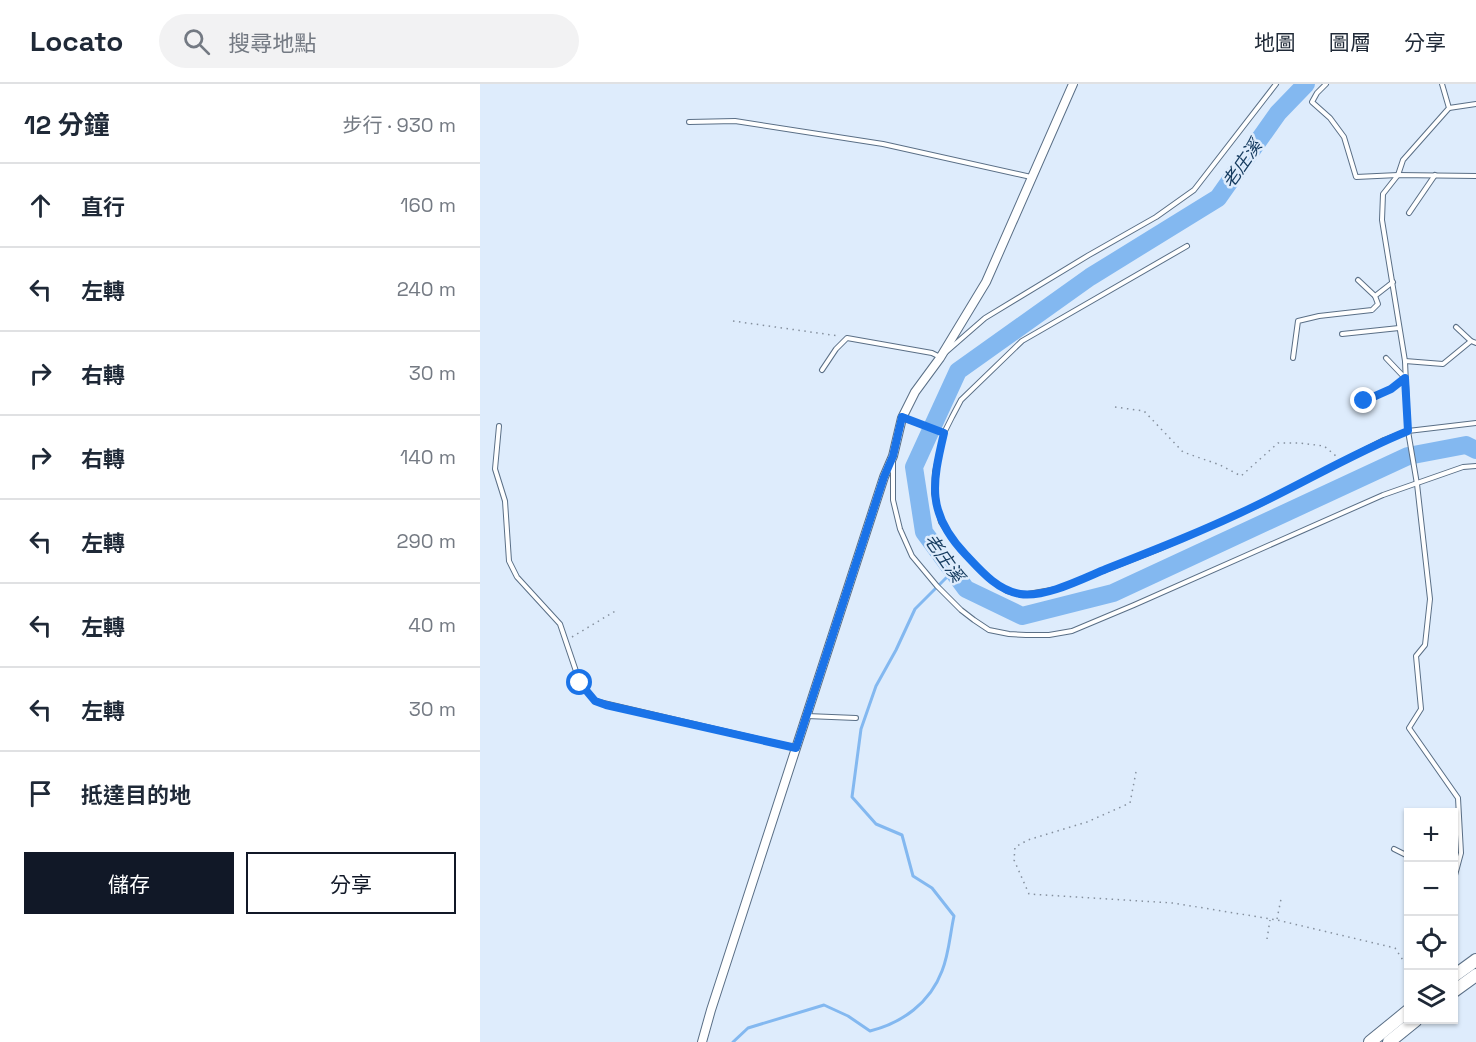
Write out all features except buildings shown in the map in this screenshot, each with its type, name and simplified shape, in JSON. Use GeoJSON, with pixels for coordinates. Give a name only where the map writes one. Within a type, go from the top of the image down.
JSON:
{"type":"FeatureCollection","features":[{"type":"Feature","properties":{"kind":"main road"},"geometry":{"type":"LineString","coordinates":[[1458,973],[1476,960]]}},
{"type":"Feature","properties":{"kind":"main road"},"geometry":{"type":"LineString","coordinates":[[1458,988],[1476,975]]}},
{"type":"Feature","properties":{"kind":"main road"},"geometry":{"type":"LineString","coordinates":[[1370,1042],[1404,1014]]}},
{"type":"Feature","properties":{"kind":"main road"},"geometry":{"type":"LineString","coordinates":[[1389,1042],[1411,1024]]}},
{"type":"Feature","properties":{"kind":"street"},"geometry":{"type":"LineString","coordinates":[[702,1042],[884,477],[893,456],[902,417],[986,282],[1073,84]]}},
{"type":"Feature","properties":{"kind":"lane"},"geometry":{"type":"LineString","coordinates":[[822,370],[836,348],[848,338],[932,353],[940,358],[985,318],[1156,217],[1194,190],[1276,84]]}},
{"type":"Feature","properties":{"kind":"lane"},"geometry":{"type":"LineString","coordinates":[[1326,84],[1312,102],[1330,118],[1344,137],[1356,177],[1398,174],[1476,177]]}},
{"type":"Feature","properties":{"kind":"lane"},"geometry":{"type":"LineString","coordinates":[[1442,84],[1449,108]]}},
{"type":"Feature","properties":{"kind":"lane"},"geometry":{"type":"LineString","coordinates":[[1458,864],[1461,853],[1458,798],[1408,728],[1421,709],[1416,656],[1425,645],[1430,599],[1417,482],[1408,431],[1405,361],[1382,220],[1383,194],[1398,174],[1403,160],[1449,108],[1476,104]]}},
{"type":"Feature","properties":{"kind":"lane"},"geometry":{"type":"LineString","coordinates":[[689,122],[735,121],[883,144],[1033,177]]}},
{"type":"Feature","properties":{"kind":"lane"},"geometry":{"type":"LineString","coordinates":[[1409,213],[1435,175]]}},
{"type":"Feature","properties":{"kind":"lane"},"geometry":{"type":"LineString","coordinates":[[1187,246],[1022,341],[961,400],[944,433],[935,472],[934,493],[941,522],[956,544],[988,578],[1007,591],[1022,595],[1057,589],[1159,549],[1256,506],[1408,431],[1476,423]]}},
{"type":"Feature","properties":{"kind":"lane"},"geometry":{"type":"LineString","coordinates":[[1293,358],[1298,321],[1319,316],[1372,310],[1378,304],[1375,296],[1358,280]]}},
{"type":"Feature","properties":{"kind":"lane"},"geometry":{"type":"LineString","coordinates":[[1375,296],[1393,282]]}},
{"type":"Feature","properties":{"kind":"lane"},"geometry":{"type":"LineString","coordinates":[[1405,361],[1443,364],[1474,342],[1456,327]]}},
{"type":"Feature","properties":{"kind":"lane"},"geometry":{"type":"LineString","coordinates":[[1342,334],[1399,328]]}},
{"type":"Feature","properties":{"kind":"lane"},"geometry":{"type":"LineString","coordinates":[[1386,358],[1405,378]]}},
{"type":"Feature","properties":{"kind":"lane"},"geometry":{"type":"LineString","coordinates":[[1364,401],[1391,389],[1405,378]]}},
{"type":"Feature","properties":{"kind":"lane"},"geometry":{"type":"LineString","coordinates":[[902,417],[944,433]]}},
{"type":"Feature","properties":{"kind":"lane"},"geometry":{"type":"LineString","coordinates":[[499,426],[495,469],[505,501],[509,561],[517,577],[560,624],[580,683],[595,701],[796,748]]}},
{"type":"Feature","properties":{"kind":"lane"},"geometry":{"type":"LineString","coordinates":[[893,456],[893,500],[900,529],[912,556],[937,586],[974,620],[989,630],[1026,635],[1049,635],[1072,631],[1383,495],[1463,467],[1476,466]]}},
{"type":"Feature","properties":{"kind":"lane"},"geometry":{"type":"LineString","coordinates":[[807,716],[856,718]]}},
{"type":"Feature","properties":{"kind":"lane"},"geometry":{"type":"LineString","coordinates":[[1394,849],[1404,854]]}},
{"type":"Feature","properties":{"kind":"path"},"geometry":{"type":"LineString","coordinates":[[733,321],[848,338]]}},
{"type":"Feature","properties":{"kind":"path"},"geometry":{"type":"LineString","coordinates":[[1115,407],[1144,411],[1183,452],[1220,465],[1240,476],[1278,443],[1324,446],[1342,462]]}},
{"type":"Feature","properties":{"kind":"path"},"geometry":{"type":"LineString","coordinates":[[566,641],[592,623],[617,610]]}},
{"type":"Feature","properties":{"kind":"path"},"geometry":{"type":"LineString","coordinates":[[1136,772],[1130,804],[1087,822],[1028,840],[1015,847],[1014,860],[1029,894],[1173,903],[1277,920],[1395,948],[1404,962]]}},
{"type":"Feature","properties":{"kind":"path"},"geometry":{"type":"LineString","coordinates":[[1277,920],[1281,899]]}},
{"type":"Feature","properties":{"kind":"path"},"geometry":{"type":"LineString","coordinates":[[1267,939],[1270,920]]}},
{"type":"Feature","properties":{"kind":"waterway","name":"老庄溪"},"geometry":{"type":"LineString","coordinates":[[1306,84],[1278,113],[1218,198],[1090,277],[958,371],[914,467],[924,532],[966,589],[1022,616],[1113,593],[1408,456],[1466,445],[1476,450]]}},
{"type":"Feature","properties":{"kind":"waterway"},"geometry":{"type":"LineString","coordinates":[[733,1042],[748,1028],[824,1005],[848,1016],[870,1031],[893,1023],[914,1010],[937,982],[946,958],[954,916],[932,888],[913,876],[902,835],[876,824],[852,797],[861,729],[876,686],[915,609],[953,571]]}},
{"type":"Feature","properties":{"kind":"route"},"geometry":{"type":"LineString","coordinates":[[580,683],[595,701],[606,705],[796,748],[884,477],[893,456],[902,417],[944,433],[935,472],[934,493],[941,522],[956,544],[988,578],[1007,591],[1022,595],[1057,589],[1159,549],[1256,506],[1384,440],[1408,431],[1405,378],[1391,389],[1364,401]]}}]}
